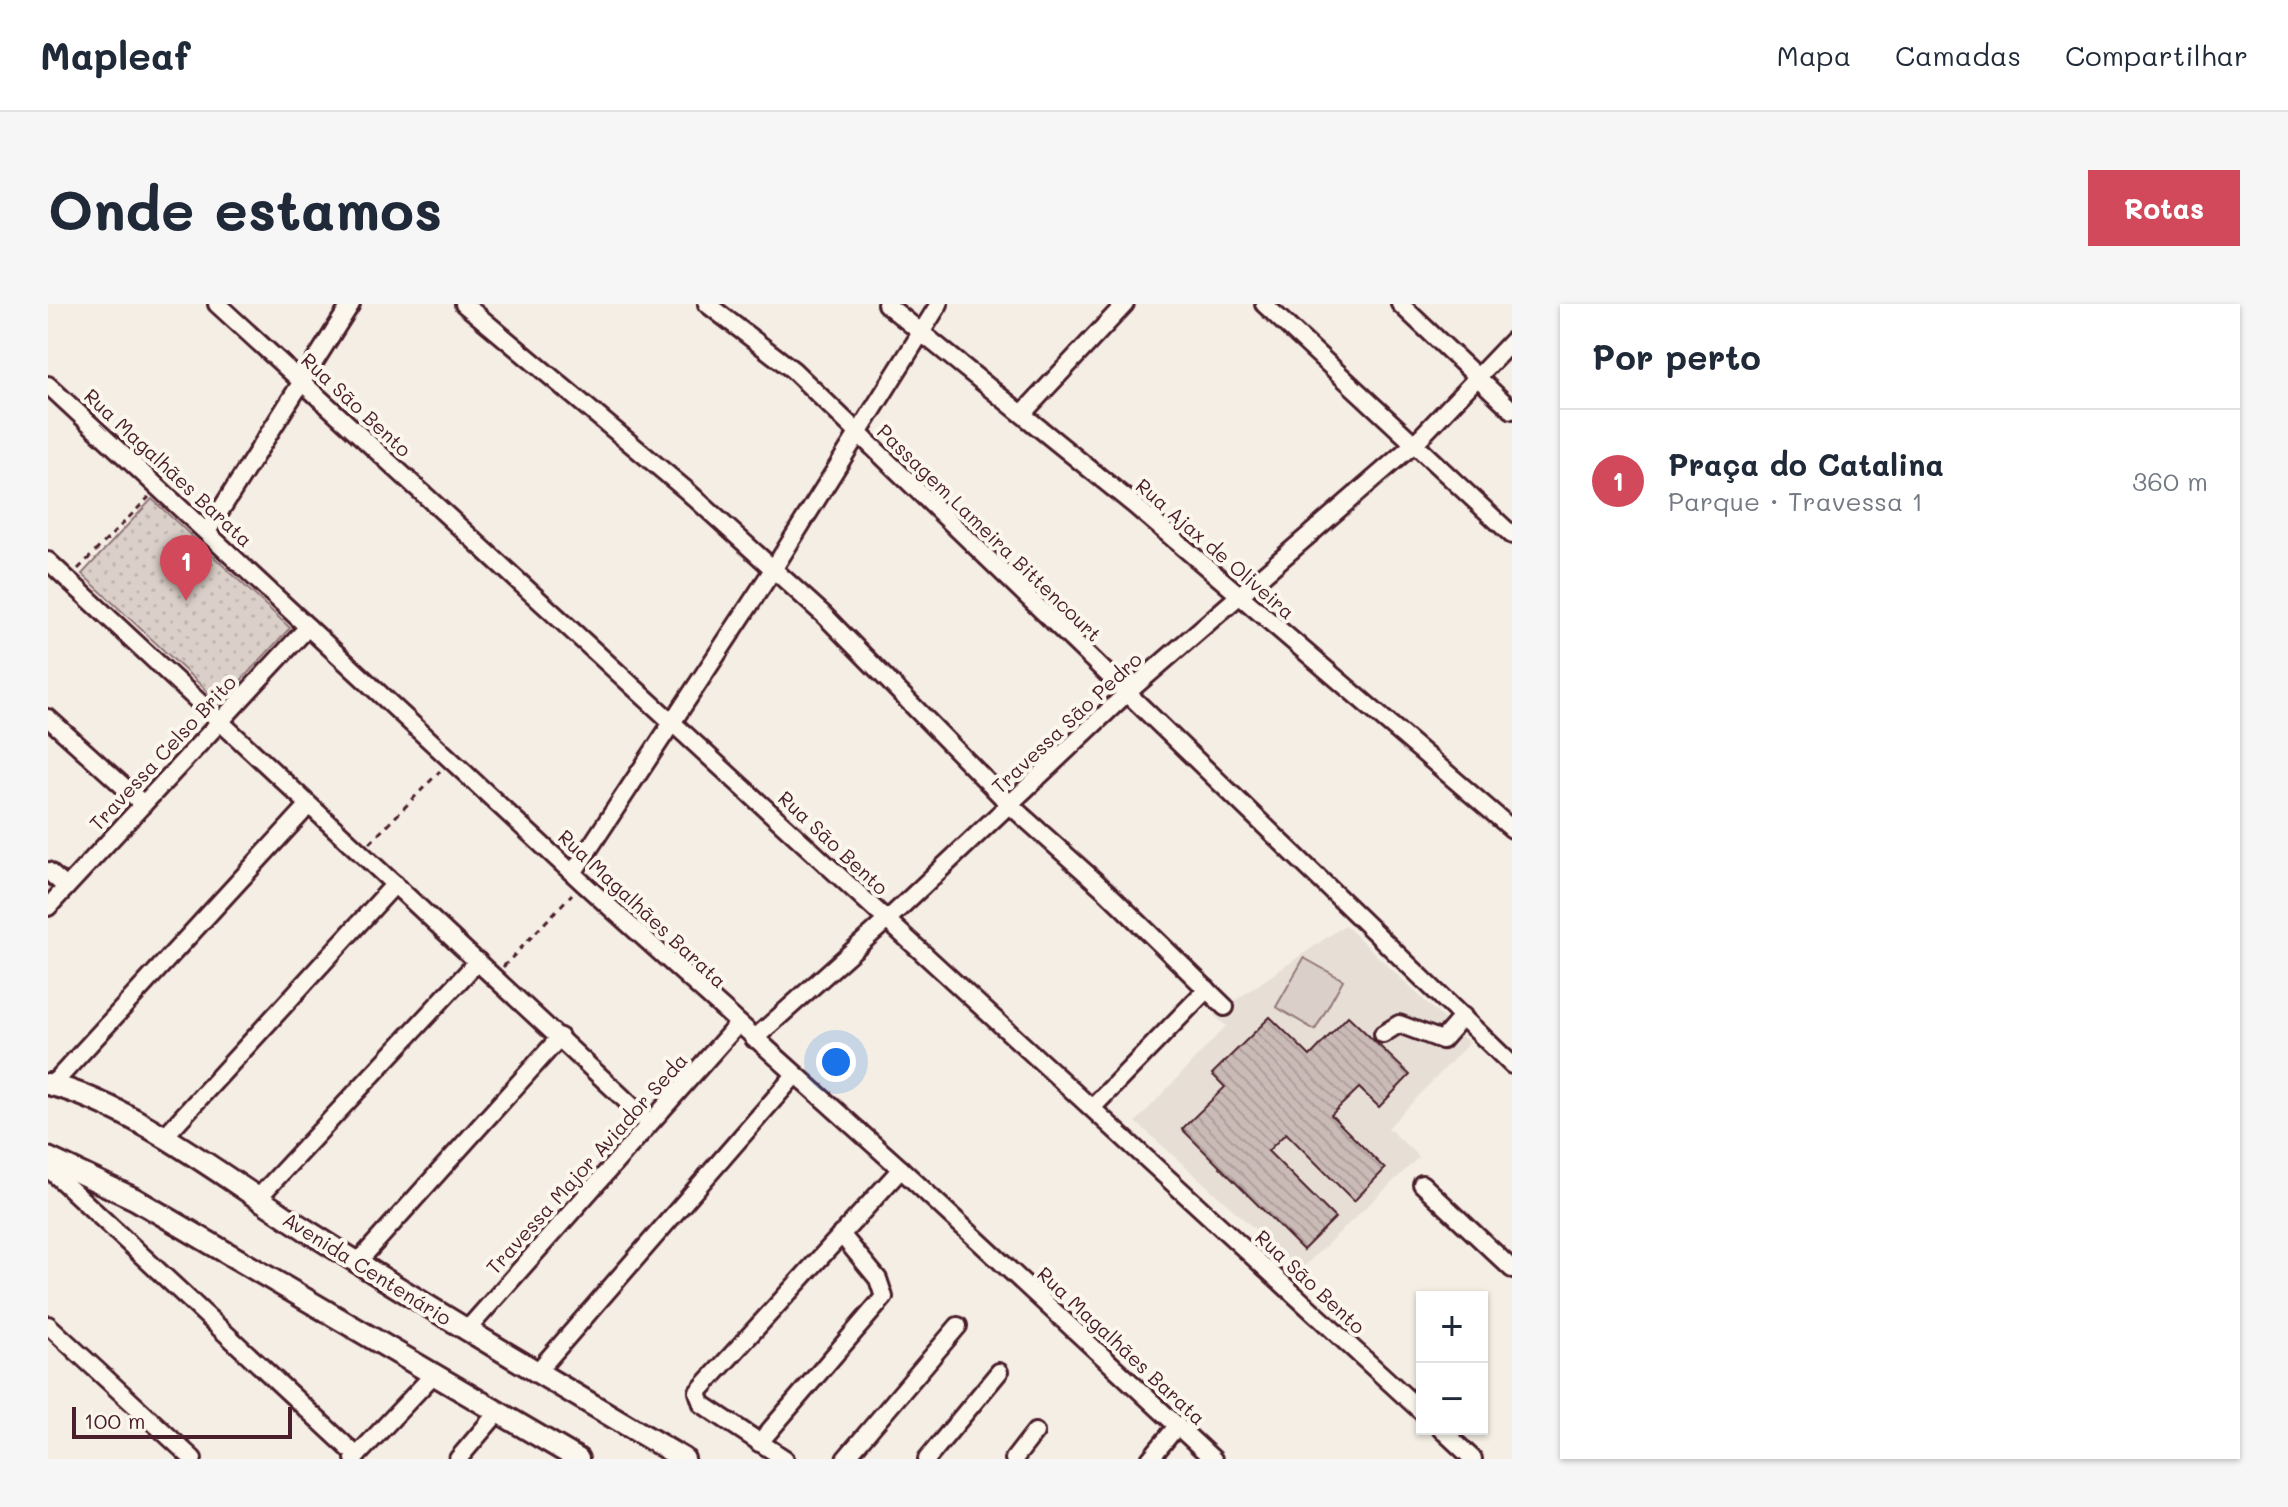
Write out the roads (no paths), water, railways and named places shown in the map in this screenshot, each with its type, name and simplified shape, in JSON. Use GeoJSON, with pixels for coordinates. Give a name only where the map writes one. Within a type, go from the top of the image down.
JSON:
{"type":"FeatureCollection","features":[{"type":"Feature","properties":{"kind":"main road","name":"Avenida Centenário"},"geometry":{"type":"LineString","coordinates":[[50,1085],[93,1100],[163,1138],[466,1331],[684,1459]]}},
{"type":"Feature","properties":{"kind":"main road"},"geometry":{"type":"LineString","coordinates":[[48,1158],[135,1199],[578,1459]]}},
{"type":"Feature","properties":{"kind":"street","name":"Rua São Bento"},"geometry":{"type":"LineString","coordinates":[[217,304],[1416,1406]]}},
{"type":"Feature","properties":{"kind":"street"},"geometry":{"type":"LineString","coordinates":[[208,530],[351,304]]}},
{"type":"Feature","properties":{"kind":"street"},"geometry":{"type":"LineString","coordinates":[[464,304],[774,568],[1009,804],[1225,1007]]}},
{"type":"Feature","properties":{"kind":"street","name":"Passagem Lameira Bittencourt"},"geometry":{"type":"LineString","coordinates":[[707,304],[793,370],[1512,1065]]}},
{"type":"Feature","properties":{"kind":"street","name":"Rua Ajax de Oliveira"},"geometry":{"type":"LineString","coordinates":[[886,304],[1023,413],[1512,829]]}},
{"type":"Feature","properties":{"kind":"street"},"geometry":{"type":"LineString","coordinates":[[578,878],[939,304]]}},
{"type":"Feature","properties":{"kind":"street"},"geometry":{"type":"LineString","coordinates":[[1023,413],[1125,304]]}},
{"type":"Feature","properties":{"kind":"street"},"geometry":{"type":"LineString","coordinates":[[1264,304],[1512,535]]}},
{"type":"Feature","properties":{"kind":"street"},"geometry":{"type":"LineString","coordinates":[[1400,304],[1512,410]]}},
{"type":"Feature","properties":{"kind":"street","name":"Travessa São Pedro"},"geometry":{"type":"LineString","coordinates":[[754,1039],[887,920],[1127,693],[1415,443],[1512,341]]}},
{"type":"Feature","properties":{"kind":"street","name":"Rua Magalhães Barata"},"geometry":{"type":"LineString","coordinates":[[48,385],[208,530],[578,878],[901,1169],[1213,1459]]}},
{"type":"Feature","properties":{"kind":"street"},"geometry":{"type":"LineString","coordinates":[[48,561],[649,1122]]}},
{"type":"Feature","properties":{"kind":"street","name":"Travessa Celso Brito"},"geometry":{"type":"LineString","coordinates":[[48,907],[308,627]]}},
{"type":"Feature","properties":{"kind":"street"},"geometry":{"type":"LineString","coordinates":[[48,718],[143,804]]}},
{"type":"Feature","properties":{"kind":"street"},"geometry":{"type":"LineString","coordinates":[[50,1085],[308,806]]}},
{"type":"Feature","properties":{"kind":"street"},"geometry":{"type":"LineString","coordinates":[[48,871],[66,887]]}},
{"type":"Feature","properties":{"kind":"street"},"geometry":{"type":"LineString","coordinates":[[163,1138],[395,884]]}},
{"type":"Feature","properties":{"kind":"street"},"geometry":{"type":"LineString","coordinates":[[257,1199],[478,961]]}},
{"type":"Feature","properties":{"kind":"street"},"geometry":{"type":"LineString","coordinates":[[1092,1108],[1207,989]]}},
{"type":"Feature","properties":{"kind":"street"},"geometry":{"type":"LineString","coordinates":[[1383,1034],[1399,1024],[1442,1040],[1463,1016]]}},
{"type":"Feature","properties":{"kind":"street","name":"Travessa Major Aviador Seda"},"geometry":{"type":"LineString","coordinates":[[466,1331],[738,1024]]}},
{"type":"Feature","properties":{"kind":"street"},"geometry":{"type":"LineString","coordinates":[[357,1263],[560,1037]]}},
{"type":"Feature","properties":{"kind":"street"},"geometry":{"type":"LineString","coordinates":[[537,1372],[795,1075]]}},
{"type":"Feature","properties":{"kind":"street"},"geometry":{"type":"LineString","coordinates":[[48,1168],[356,1458],[433,1375]]}},
{"type":"Feature","properties":{"kind":"street"},"geometry":{"type":"LineString","coordinates":[[785,1459],[702,1404],[698,1396],[702,1387],[901,1169]]}},
{"type":"Feature","properties":{"kind":"street"},"geometry":{"type":"LineString","coordinates":[[1422,1184],[1512,1269]]}},
{"type":"Feature","properties":{"kind":"street"},"geometry":{"type":"LineString","coordinates":[[759,1443],[884,1297],[878,1279],[841,1234]]}},
{"type":"Feature","properties":{"kind":"street"},"geometry":{"type":"LineString","coordinates":[[48,1325],[193,1459]]}},
{"type":"Feature","properties":{"kind":"street"},"geometry":{"type":"LineString","coordinates":[[845,1459],[958,1326]]}},
{"type":"Feature","properties":{"kind":"street"},"geometry":{"type":"LineString","coordinates":[[927,1459],[999,1372]]}},
{"type":"Feature","properties":{"kind":"street"},"geometry":{"type":"LineString","coordinates":[[458,1459],[498,1412]]}},
{"type":"Feature","properties":{"kind":"street"},"geometry":{"type":"LineString","coordinates":[[1150,1459],[1177,1426]]}},
{"type":"Feature","properties":{"kind":"street"},"geometry":{"type":"LineString","coordinates":[[1014,1459],[1035,1432]]}},
{"type":"Feature","properties":{"kind":"street"},"geometry":{"type":"LineString","coordinates":[[1447,1435],[1473,1459]]}},
{"type":"Feature","properties":{"kind":"place","name":"Praça do Catalina"},"geometry":{"type":"Point","coordinates":[186,601]}}]}
